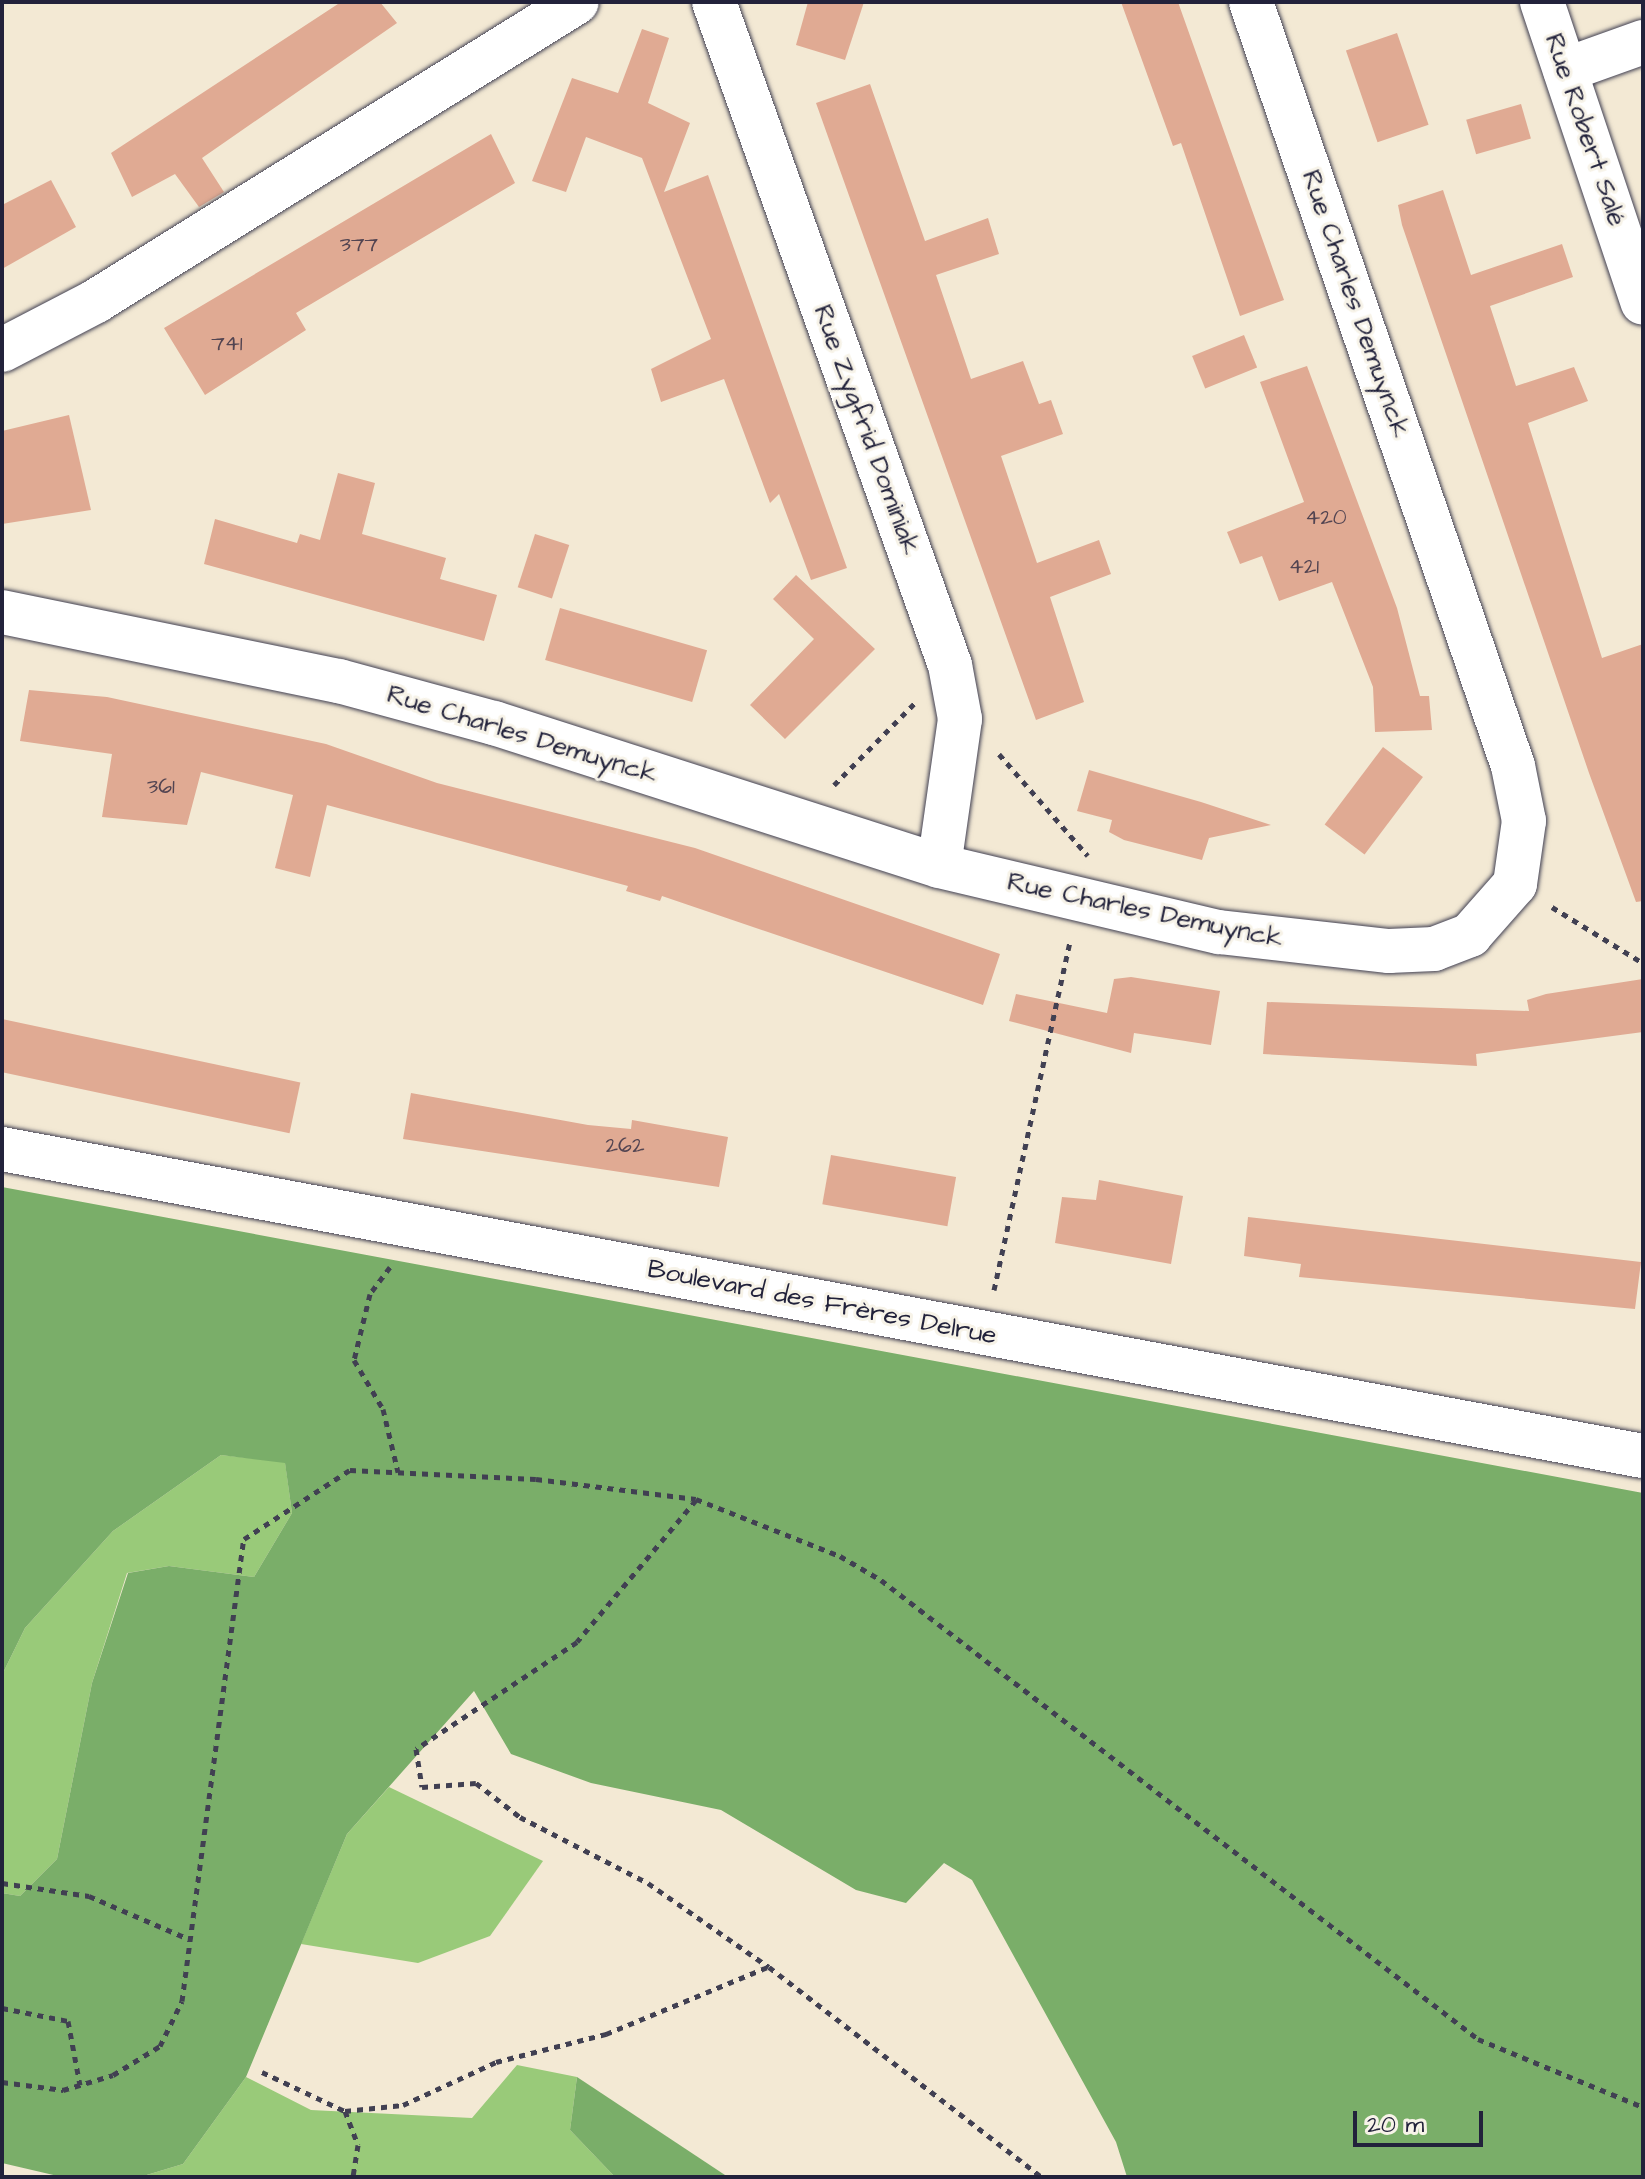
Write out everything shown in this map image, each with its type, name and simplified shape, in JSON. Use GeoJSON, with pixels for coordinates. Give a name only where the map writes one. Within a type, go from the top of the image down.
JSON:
{"type":"FeatureCollection","features":[{"type":"Feature","properties":{"kind":"street"},"geometry":{"type":"LineString","coordinates":[[2,350],[96,301],[577,2]]}},
{"type":"Feature","properties":{"kind":"street","name":"Rue Zygfrid Dominiak"},"geometry":{"type":"LineString","coordinates":[[714,2],[950,665],[960,719],[939,866]]}},
{"type":"Feature","properties":{"kind":"street","name":"Rue Charles Demuynck"},"geometry":{"type":"LineString","coordinates":[[2,612],[339,681],[939,866],[1219,932],[1389,951],[1434,949],[1470,935],[1515,884],[1524,821],[1513,766],[1251,2]]}},
{"type":"Feature","properties":{"kind":"street","name":"Rue Robert Salé"},"geometry":{"type":"LineString","coordinates":[[1542,2],[1643,303]]}},
{"type":"Feature","properties":{"kind":"street"},"geometry":{"type":"LineString","coordinates":[[1565,70],[1643,42]]}},
{"type":"Feature","properties":{"kind":"street","name":"Boulevard des Frères Delrue"},"geometry":{"type":"LineString","coordinates":[[2,1149],[1643,1456]]}},
{"type":"Feature","properties":{"kind":"path"},"geometry":{"type":"LineString","coordinates":[[793,820],[868,756],[950,665]]}},
{"type":"Feature","properties":{"kind":"path"},"geometry":{"type":"LineString","coordinates":[[960,719],[1089,850],[985,1334]]}},
{"type":"Feature","properties":{"kind":"path"},"geometry":{"type":"LineString","coordinates":[[1515,884],[1643,963]]}},
{"type":"Feature","properties":{"kind":"path"},"geometry":{"type":"LineString","coordinates":[[398,1472],[383,1409],[354,1360],[370,1294],[420,1228]]}},
{"type":"Feature","properties":{"kind":"path"},"geometry":{"type":"LineString","coordinates":[[2,2082],[63,2090],[80,2085],[160,2046],[182,2001],[244,1539],[350,1470],[696,1499],[881,1580],[1478,2039],[1643,2107]]}},
{"type":"Feature","properties":{"kind":"path"},"geometry":{"type":"LineString","coordinates":[[696,1499],[577,1642],[416,1749],[422,1787],[476,1783],[520,1817],[648,1883],[769,1967],[1042,2177]]}},
{"type":"Feature","properties":{"kind":"path"},"geometry":{"type":"LineString","coordinates":[[2,1883],[89,1896],[189,1939]]}},
{"type":"Feature","properties":{"kind":"path"},"geometry":{"type":"LineString","coordinates":[[262,2072],[345,2111],[403,2105],[496,2062],[606,2034],[769,1967]]}},
{"type":"Feature","properties":{"kind":"path"},"geometry":{"type":"LineString","coordinates":[[2,2008],[68,2021],[80,2085]]}},
{"type":"Feature","properties":{"kind":"path"},"geometry":{"type":"LineString","coordinates":[[345,2111],[358,2145],[353,2177]]}},
{"type":"Feature","properties":{"kind":"green space"},"geometry":{"type":"Polygon","coordinates":[[[2,1187],[1643,1493],[1643,2177],[1127,2177],[1116,2142],[972,1880],[944,1863],[906,1903],[856,1890],[721,1810],[591,1783],[511,1754],[474,1691],[347,1834],[246,2077],[183,2164],[140,2177],[62,2177],[2,2163],[2,1893],[20,1896],[57,1859],[92,1683],[128,1573],[169,1566],[254,1577],[292,1513],[285,1463],[221,1455],[113,1531],[25,1628],[2,1675],[2,1187]]]}},
{"type":"Feature","properties":{"kind":"green space"},"geometry":{"type":"Polygon","coordinates":[[[221,1455],[285,1462],[292,1513],[254,1577],[169,1566],[127,1573],[92,1683],[57,1859],[20,1896],[2,1893],[2,1675],[25,1628],[113,1531],[221,1455]]]}},
{"type":"Feature","properties":{"kind":"green space"},"geometry":{"type":"Polygon","coordinates":[[[389,1787],[543,1861],[490,1936],[418,1963],[301,1944],[347,1834],[389,1787]]]}},
{"type":"Feature","properties":{"kind":"green space"},"geometry":{"type":"Polygon","coordinates":[[[517,2065],[577,2077],[570,2130],[615,2177],[140,2177],[183,2164],[246,2077],[311,2110],[472,2118],[517,2065]]]}},
{"type":"Feature","properties":{"kind":"green space"},"geometry":{"type":"Polygon","coordinates":[[[577,2077],[728,2177],[615,2177],[570,2130],[577,2077]]]}},
{"type":"Feature","properties":{"kind":"building"},"geometry":{"type":"Polygon","coordinates":[[[341,2],[380,2],[397,23],[202,158],[224,192],[199,207],[175,174],[132,197],[111,153],[341,2]]]}},
{"type":"Feature","properties":{"kind":"building"},"geometry":{"type":"Polygon","coordinates":[[[808,2],[864,2],[845,60],[796,45],[808,2]]]}},
{"type":"Feature","properties":{"kind":"building"},"geometry":{"type":"Polygon","coordinates":[[[1121,2],[1178,2],[1284,300],[1240,316],[1181,143],[1173,146],[1121,2]]]}},
{"type":"Feature","properties":{"kind":"building"},"geometry":{"type":"Polygon","coordinates":[[[642,29],[669,38],[648,103],[690,123],[664,192],[708,175],[847,568],[811,580],[779,494],[770,503],[724,379],[661,402],[651,369],[711,339],[642,158],[586,137],[566,192],[532,181],[572,78],[618,93],[642,29]]]}},
{"type":"Feature","properties":{"kind":"building"},"geometry":{"type":"Polygon","coordinates":[[[1397,33],[1429,125],[1378,142],[1346,51],[1397,33]]]}},
{"type":"Feature","properties":{"kind":"building"},"geometry":{"type":"Polygon","coordinates":[[[870,84],[925,241],[988,218],[999,254],[936,275],[971,379],[1023,361],[1039,404],[1051,400],[1063,434],[1001,456],[1037,563],[1099,540],[1111,574],[1050,597],[1084,702],[1036,720],[816,103],[870,84]]]}},
{"type":"Feature","properties":{"kind":"building"},"geometry":{"type":"Polygon","coordinates":[[[1521,104],[1531,139],[1476,154],[1466,120],[1521,104]]]}},
{"type":"Feature","properties":{"kind":"building"},"geometry":{"type":"Polygon","coordinates":[[[491,134],[515,183],[296,313],[306,330],[205,395],[164,328],[491,134]]]}},
{"type":"Feature","properties":{"kind":"building"},"geometry":{"type":"Polygon","coordinates":[[[51,180],[76,227],[2,269],[2,205],[51,180]]]}},
{"type":"Feature","properties":{"kind":"building"},"geometry":{"type":"Polygon","coordinates":[[[1443,190],[1471,275],[1562,244],[1573,277],[1490,306],[1516,386],[1574,367],[1588,401],[1528,423],[1602,658],[1643,644],[1643,901],[1636,902],[1589,773],[1402,225],[1398,205],[1443,190]]]}},
{"type":"Feature","properties":{"kind":"building"},"geometry":{"type":"Polygon","coordinates":[[[1244,335],[1257,367],[1205,388],[1192,356],[1244,335]]]}},
{"type":"Feature","properties":{"kind":"building"},"geometry":{"type":"Polygon","coordinates":[[[1307,366],[1397,608],[1420,696],[1429,696],[1432,730],[1375,732],[1373,687],[1332,582],[1279,601],[1262,556],[1240,564],[1227,532],[1304,502],[1260,382],[1307,366]]]}},
{"type":"Feature","properties":{"kind":"building"},"geometry":{"type":"Polygon","coordinates":[[[69,415],[91,510],[2,524],[2,431],[69,415]]]}},
{"type":"Feature","properties":{"kind":"building"},"geometry":{"type":"Polygon","coordinates":[[[338,473],[375,483],[362,534],[446,558],[440,579],[497,595],[484,641],[204,564],[215,519],[297,543],[300,534],[320,540],[338,473]]]}},
{"type":"Feature","properties":{"kind":"building"},"geometry":{"type":"Polygon","coordinates":[[[535,534],[569,545],[552,598],[518,587],[535,534]]]}},
{"type":"Feature","properties":{"kind":"building"},"geometry":{"type":"Polygon","coordinates":[[[796,575],[875,649],[785,739],[750,705],[814,639],[773,599],[796,575]]]}},
{"type":"Feature","properties":{"kind":"building"},"geometry":{"type":"Polygon","coordinates":[[[560,608],[707,650],[692,702],[545,660],[560,608]]]}},
{"type":"Feature","properties":{"kind":"building"},"geometry":{"type":"Polygon","coordinates":[[[29,690],[107,697],[326,744],[437,783],[695,848],[1000,954],[983,1005],[662,896],[660,901],[626,891],[628,886],[327,805],[310,877],[275,868],[293,795],[201,772],[187,825],[102,817],[112,754],[20,741],[29,690]]]}},
{"type":"Feature","properties":{"kind":"building"},"geometry":{"type":"Polygon","coordinates":[[[1383,747],[1423,777],[1365,855],[1325,824],[1383,747]]]}},
{"type":"Feature","properties":{"kind":"building"},"geometry":{"type":"Polygon","coordinates":[[[1089,770],[1271,825],[1209,838],[1202,860],[1124,840],[1109,832],[1112,820],[1077,811],[1089,770]]]}},
{"type":"Feature","properties":{"kind":"building"},"geometry":{"type":"Polygon","coordinates":[[[1131,977],[1220,991],[1211,1045],[1134,1033],[1131,1053],[1009,1021],[1016,994],[1107,1013],[1114,979],[1131,977]]]}},
{"type":"Feature","properties":{"kind":"building"},"geometry":{"type":"Polygon","coordinates":[[[1643,979],[1643,1032],[1476,1054],[1477,1066],[1263,1054],[1267,1002],[1529,1011],[1527,1000],[1546,994],[1643,979]]]}},
{"type":"Feature","properties":{"kind":"building"},"geometry":{"type":"Polygon","coordinates":[[[2,1019],[300,1082],[290,1133],[2,1072],[2,1019]]]}},
{"type":"Feature","properties":{"kind":"building"},"geometry":{"type":"Polygon","coordinates":[[[411,1093],[588,1125],[631,1129],[632,1120],[728,1137],[719,1187],[403,1139],[411,1093]]]}},
{"type":"Feature","properties":{"kind":"building"},"geometry":{"type":"Polygon","coordinates":[[[831,1155],[956,1177],[947,1226],[822,1204],[831,1155]]]}},
{"type":"Feature","properties":{"kind":"building"},"geometry":{"type":"Polygon","coordinates":[[[1099,1180],[1183,1196],[1171,1264],[1055,1243],[1062,1197],[1096,1200],[1099,1180]]]}},
{"type":"Feature","properties":{"kind":"building"},"geometry":{"type":"Polygon","coordinates":[[[1248,1217],[1641,1262],[1635,1309],[1299,1277],[1301,1264],[1244,1256],[1248,1217]]]}}]}
